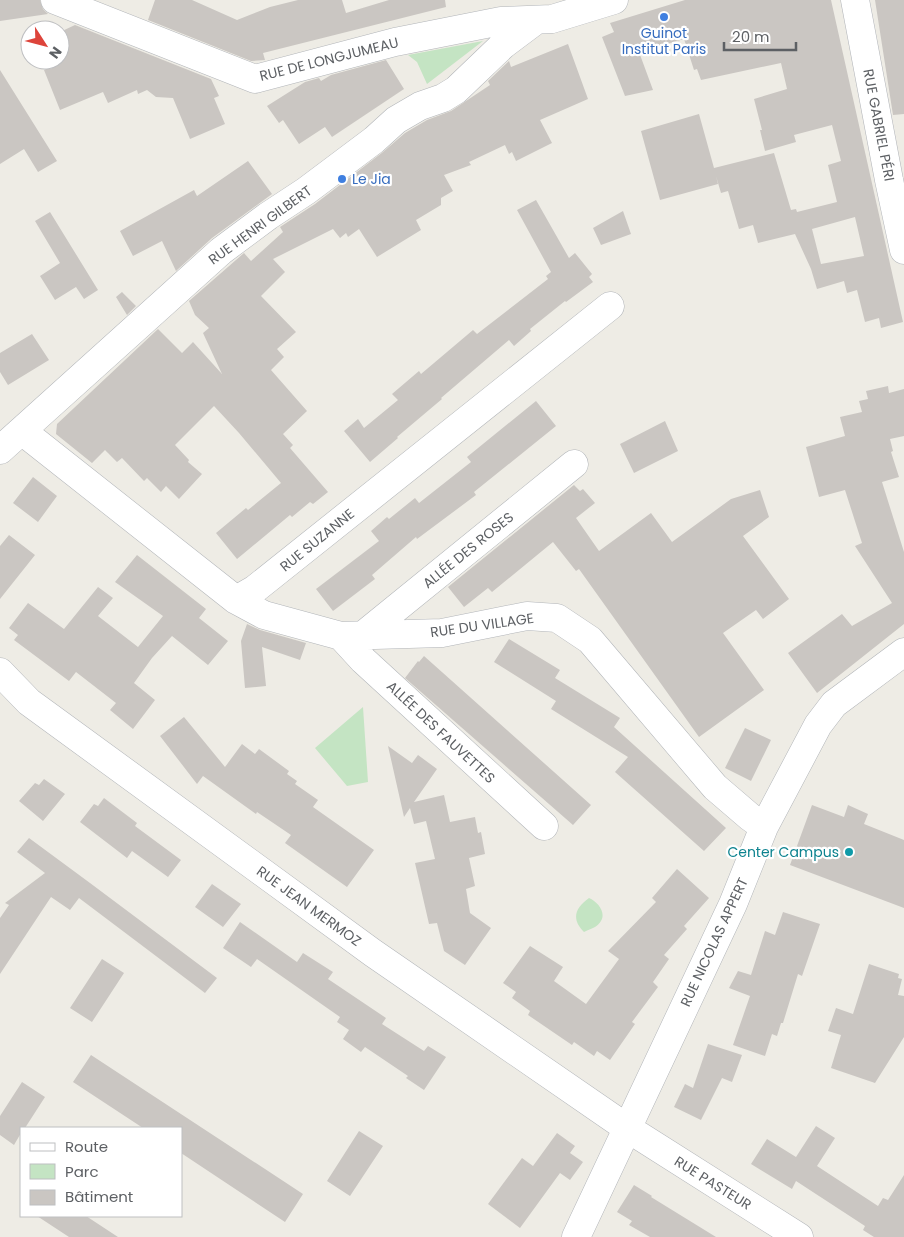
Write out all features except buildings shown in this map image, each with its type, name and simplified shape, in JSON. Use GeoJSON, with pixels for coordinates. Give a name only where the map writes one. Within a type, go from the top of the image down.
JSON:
{"type":"FeatureCollection","features":[{"type":"Feature","properties":{"kind":"street","name":"RUE DE LONGJUMEAU"},"geometry":{"type":"LineString","coordinates":[[55,0],[255,79],[395,42],[501,21],[552,19],[614,0]]}},
{"type":"Feature","properties":{"kind":"street","name":"RUE GABRIEL PÉRI"},"geometry":{"type":"LineString","coordinates":[[855,0],[904,250]]}},
{"type":"Feature","properties":{"kind":"street","name":"RUE HENRI GILBERT"},"geometry":{"type":"LineString","coordinates":[[0,450],[221,251],[306,191],[374,140],[396,120],[420,106],[442,98],[456,90],[503,46],[535,21]]}},
{"type":"Feature","properties":{"kind":"street","name":"RUE SUZANNE"},"geometry":{"type":"LineString","coordinates":[[236,600],[255,589],[610,306]]}},
{"type":"Feature","properties":{"kind":"street"},"geometry":{"type":"LineString","coordinates":[[22,430],[236,600]]}},
{"type":"Feature","properties":{"kind":"street","name":"ALLÉE DES ROSES"},"geometry":{"type":"LineString","coordinates":[[351,636],[574,464]]}},
{"type":"Feature","properties":{"kind":"street","name":"RUE DU VILLAGE"},"geometry":{"type":"LineString","coordinates":[[236,600],[264,615],[351,636],[442,633],[527,616],[557,618],[590,640],[715,787],[750,818],[764,827]]}},
{"type":"Feature","properties":{"kind":"street","name":"ALLÉE DES FAUVETTES"},"geometry":{"type":"LineString","coordinates":[[351,636],[363,660],[544,826]]}},
{"type":"Feature","properties":{"kind":"street","name":"RUE NICOLAS APPERT"},"geometry":{"type":"LineString","coordinates":[[576,1237],[732,904],[764,827],[818,725],[834,704],[904,652]]}},
{"type":"Feature","properties":{"kind":"street","name":"RUE JEAN MERMOZ"},"geometry":{"type":"LineString","coordinates":[[0,672],[29,702],[221,843],[373,953],[627,1128]]}},
{"type":"Feature","properties":{"kind":"street","name":"RUE PASTEUR"},"geometry":{"type":"LineString","coordinates":[[627,1128],[799,1237]]}},
{"type":"Feature","properties":{"kind":"green space"},"geometry":{"type":"Polygon","coordinates":[[[483,41],[427,84],[417,62],[408,55],[483,41]]]}},
{"type":"Feature","properties":{"kind":"green space"},"geometry":{"type":"Polygon","coordinates":[[[363,707],[368,782],[347,786],[315,748],[363,707]]]}},
{"type":"Feature","properties":{"kind":"green space"},"geometry":{"type":"Polygon","coordinates":[[[589,898],[597,903],[603,915],[600,923],[584,932],[577,923],[576,914],[580,906],[589,898]]]}},
{"type":"Feature","properties":{"kind":"place","name":"Guinot Institut Paris"},"geometry":{"type":"Point","coordinates":[664,17]}},
{"type":"Feature","properties":{"kind":"place","name":"Le Jia"},"geometry":{"type":"Point","coordinates":[342,179]}},
{"type":"Feature","properties":{"kind":"place","name":"Center Campus"},"geometry":{"type":"Point","coordinates":[849,852]}}]}
